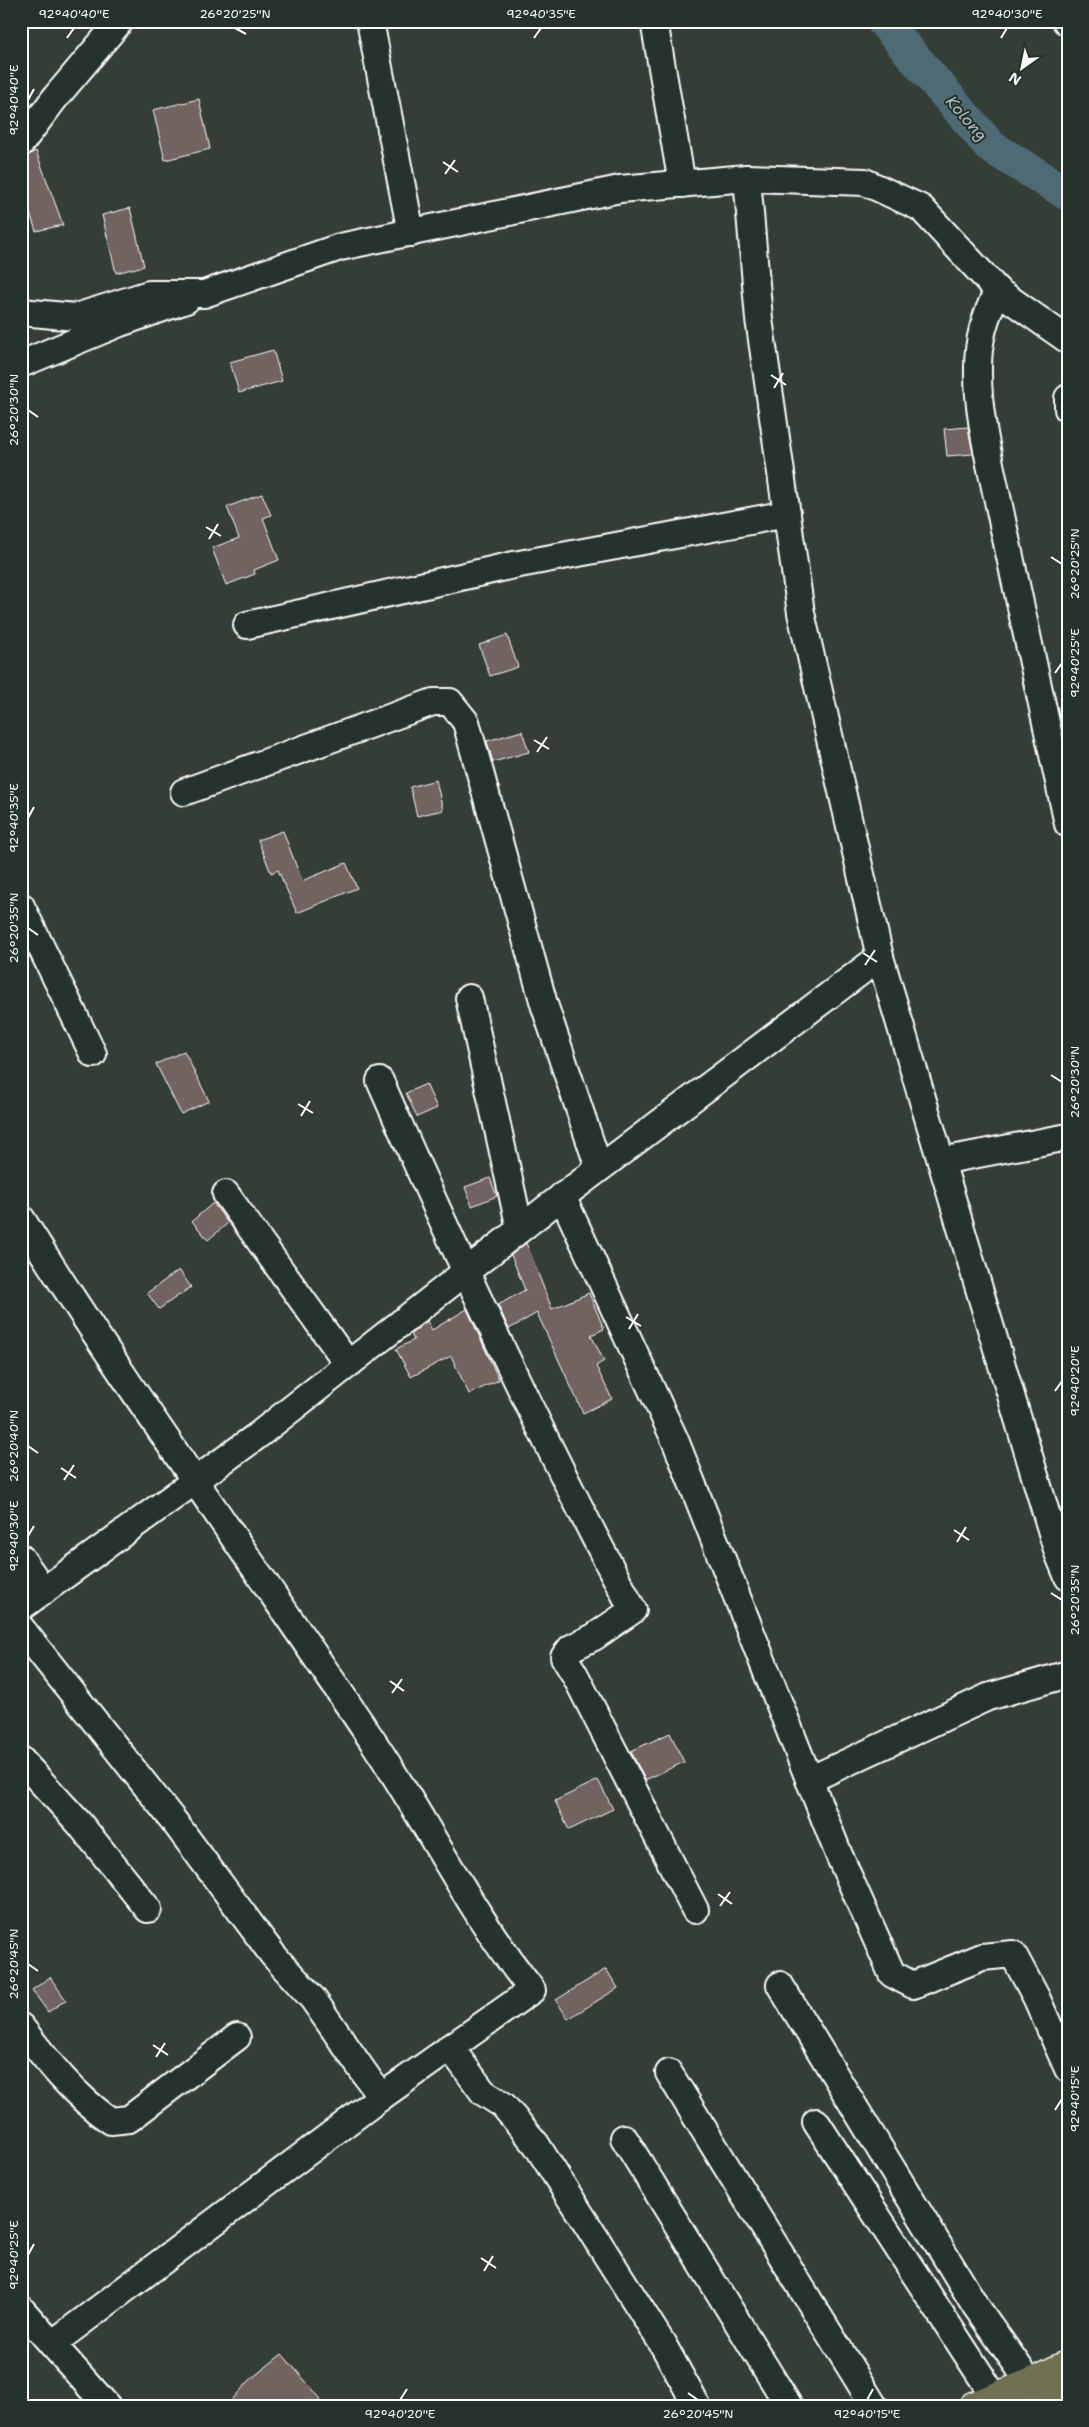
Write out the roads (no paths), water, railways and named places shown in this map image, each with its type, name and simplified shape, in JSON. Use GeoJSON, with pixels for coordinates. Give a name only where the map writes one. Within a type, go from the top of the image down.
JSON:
{"type":"FeatureCollection","features":[{"type":"Feature","properties":{"kind":"main road"},"geometry":{"type":"LineString","coordinates":[[1032,2394],[1068,2364]]}},
{"type":"Feature","properties":{"kind":"main road"},"geometry":{"type":"LineString","coordinates":[[983,2401],[1068,2390]]}},
{"type":"Feature","properties":{"kind":"street"},"geometry":{"type":"LineString","coordinates":[[21,144],[55,98],[120,21]]}},
{"type":"Feature","properties":{"kind":"street"},"geometry":{"type":"LineString","coordinates":[[370,21],[411,232]]}},
{"type":"Feature","properties":{"kind":"street"},"geometry":{"type":"LineString","coordinates":[[654,21],[682,184]]}},
{"type":"Feature","properties":{"kind":"street"},"geometry":{"type":"LineString","coordinates":[[747,178],[758,319],[801,613],[880,957],[1058,1553],[1068,1577]]}},
{"type":"Feature","properties":{"kind":"street"},"geometry":{"type":"LineString","coordinates":[[21,364],[120,323],[340,247],[620,189],[747,178],[865,182],[921,208],[998,291],[1068,340]]}},
{"type":"Feature","properties":{"kind":"street"},"geometry":{"type":"LineString","coordinates":[[998,291],[987,312],[980,337],[978,367],[980,405],[1006,537],[1068,824]]}},
{"type":"Feature","properties":{"kind":"street"},"geometry":{"type":"LineString","coordinates":[[21,312],[76,317],[149,294],[204,294]]}},
{"type":"Feature","properties":{"kind":"street"},"geometry":{"type":"LineString","coordinates":[[1068,398],[1068,409]]}},
{"type":"Feature","properties":{"kind":"street"},"geometry":{"type":"LineString","coordinates":[[247,624],[514,565],[787,514]]}},
{"type":"Feature","properties":{"kind":"street"},"geometry":{"type":"LineString","coordinates":[[184,792],[433,702],[450,702],[466,722],[544,1004],[599,1168]]}},
{"type":"Feature","properties":{"kind":"street"},"geometry":{"type":"LineString","coordinates":[[21,906],[93,1054]]}},
{"type":"Feature","properties":{"kind":"street"},"geometry":{"type":"LineString","coordinates":[[21,1607],[257,1436],[562,1196],[880,957]]}},
{"type":"Feature","properties":{"kind":"street"},"geometry":{"type":"LineString","coordinates":[[469,998],[520,1229]]}},
{"type":"Feature","properties":{"kind":"street"},"geometry":{"type":"LineString","coordinates":[[380,1081],[465,1273],[602,1553],[633,1610],[594,1636],[571,1648],[564,1657],[576,1675],[695,1910]]}},
{"type":"Feature","properties":{"kind":"street"},"geometry":{"type":"LineString","coordinates":[[941,1161],[1068,1137]]}},
{"type":"Feature","properties":{"kind":"street"},"geometry":{"type":"LineString","coordinates":[[226,1194],[348,1364]]}},
{"type":"Feature","properties":{"kind":"street"},"geometry":{"type":"LineString","coordinates":[[562,1196],[675,1440],[839,1855],[892,1974],[913,1985],[982,1957],[1013,1954],[1036,1998],[1068,2069]]}},
{"type":"Feature","properties":{"kind":"street"},"geometry":{"type":"LineString","coordinates":[[21,1218],[195,1481],[375,1745],[505,1956],[532,1990],[381,2097],[52,2344]]}},
{"type":"Feature","properties":{"kind":"street"},"geometry":{"type":"LineString","coordinates":[[21,1558],[44,1591]]}},
{"type":"Feature","properties":{"kind":"street"},"geometry":{"type":"LineString","coordinates":[[21,1628],[173,1820],[273,1955],[313,1999],[381,2097]]}},
{"type":"Feature","properties":{"kind":"street"},"geometry":{"type":"LineString","coordinates":[[810,1780],[988,1697],[1068,1674]]}},
{"type":"Feature","properties":{"kind":"street"},"geometry":{"type":"LineString","coordinates":[[21,1760],[79,1823],[148,1909]]}},
{"type":"Feature","properties":{"kind":"street"},"geometry":{"type":"LineString","coordinates":[[780,1985],[974,2306],[1032,2394]]}},
{"type":"Feature","properties":{"kind":"street"},"geometry":{"type":"LineString","coordinates":[[21,2027],[69,2085],[93,2109],[111,2122],[129,2119],[237,2037]]}},
{"type":"Feature","properties":{"kind":"street"},"geometry":{"type":"LineString","coordinates":[[450,2047],[484,2092],[503,2105],[536,2144],[662,2343],[696,2406]]}},
{"type":"Feature","properties":{"kind":"street"},"geometry":{"type":"LineString","coordinates":[[669,2073],[874,2406]]}},
{"type":"Feature","properties":{"kind":"street"},"geometry":{"type":"LineString","coordinates":[[816,2122],[983,2401]]}},
{"type":"Feature","properties":{"kind":"street"},"geometry":{"type":"LineString","coordinates":[[624,2138],[789,2406]]}},
{"type":"Feature","properties":{"kind":"street"},"geometry":{"type":"LineString","coordinates":[[21,2309],[107,2406]]}},
{"type":"Feature","properties":{"kind":"waterway","name":"Kolong"},"geometry":{"type":"LineString","coordinates":[[883,21],[991,147],[1068,194]]}}]}
